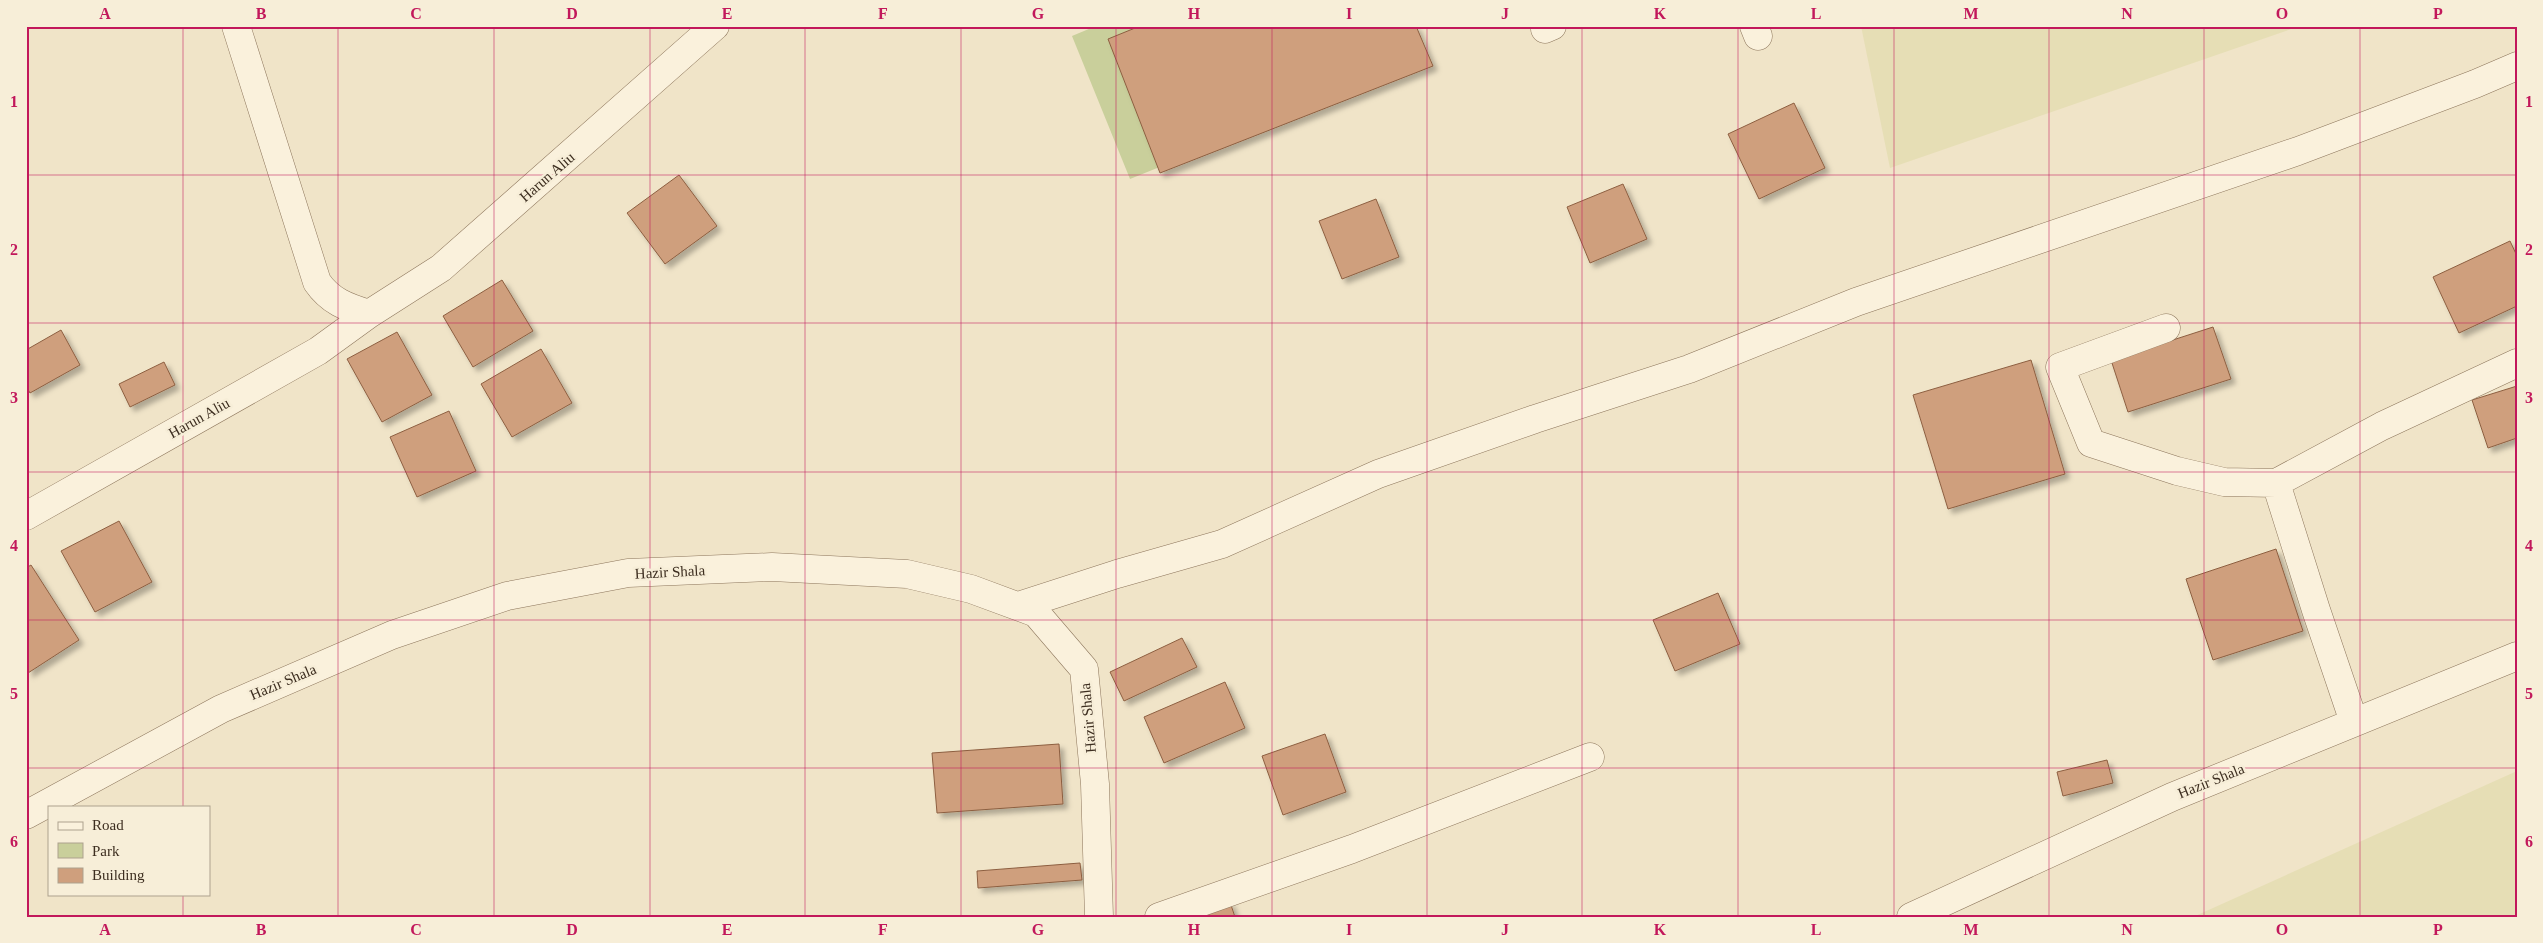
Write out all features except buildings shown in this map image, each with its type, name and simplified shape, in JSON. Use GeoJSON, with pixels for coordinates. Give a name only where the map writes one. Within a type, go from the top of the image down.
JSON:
{"type":"FeatureCollection","features":[{"type":"Feature","properties":{"kind":"street"},"geometry":{"type":"LineString","coordinates":[[236,26],[317,282],[325,294],[338,304],[369,314]]}},
{"type":"Feature","properties":{"kind":"street","name":"Harun Aliu"},"geometry":{"type":"LineString","coordinates":[[26,516],[318,351],[369,314],[441,268],[715,26]]}},
{"type":"Feature","properties":{"kind":"street"},"geometry":{"type":"LineString","coordinates":[[1018,606],[1117,574],[1222,544],[1378,474],[1535,419],[1689,369],[1856,302],[2298,151],[2475,84],[2517,66]]}},
{"type":"Feature","properties":{"kind":"street"},"geometry":{"type":"LineString","coordinates":[[2166,328],[2060,367],[2091,443],[2177,471],[2224,482],[2276,483],[2382,426],[2517,363]]}},
{"type":"Feature","properties":{"kind":"street"},"geometry":{"type":"LineString","coordinates":[[2276,483],[2354,722]]}},
{"type":"Feature","properties":{"kind":"street","name":"Hazir Shala"},"geometry":{"type":"LineString","coordinates":[[26,815],[221,709],[392,636],[507,596],[628,573],[772,567],[907,574],[971,589],[1036,613],[1084,669],[1095,784],[1099,917]]}},
{"type":"Feature","properties":{"kind":"street","name":"Hazir Shala"},"geometry":{"type":"LineString","coordinates":[[1911,917],[2172,796],[2517,656]]}},
{"type":"Feature","properties":{"kind":"street"},"geometry":{"type":"LineString","coordinates":[[1160,917],[1352,849],[1590,757]]}},
{"type":"Feature","properties":{"kind":"shaded area"},"geometry":{"type":"Polygon","coordinates":[[[1861,26],[2300,26],[1890,168],[1861,26]]]}},
{"type":"Feature","properties":{"kind":"shaded area"},"geometry":{"type":"Polygon","coordinates":[[[2517,771],[2517,917],[2193,917],[2517,771]]]}},
{"type":"Feature","properties":{"kind":"green space"},"geometry":{"type":"Polygon","coordinates":[[[1096,26],[1401,26],[1416,63],[1130,179],[1072,36],[1096,26]]]}}]}
